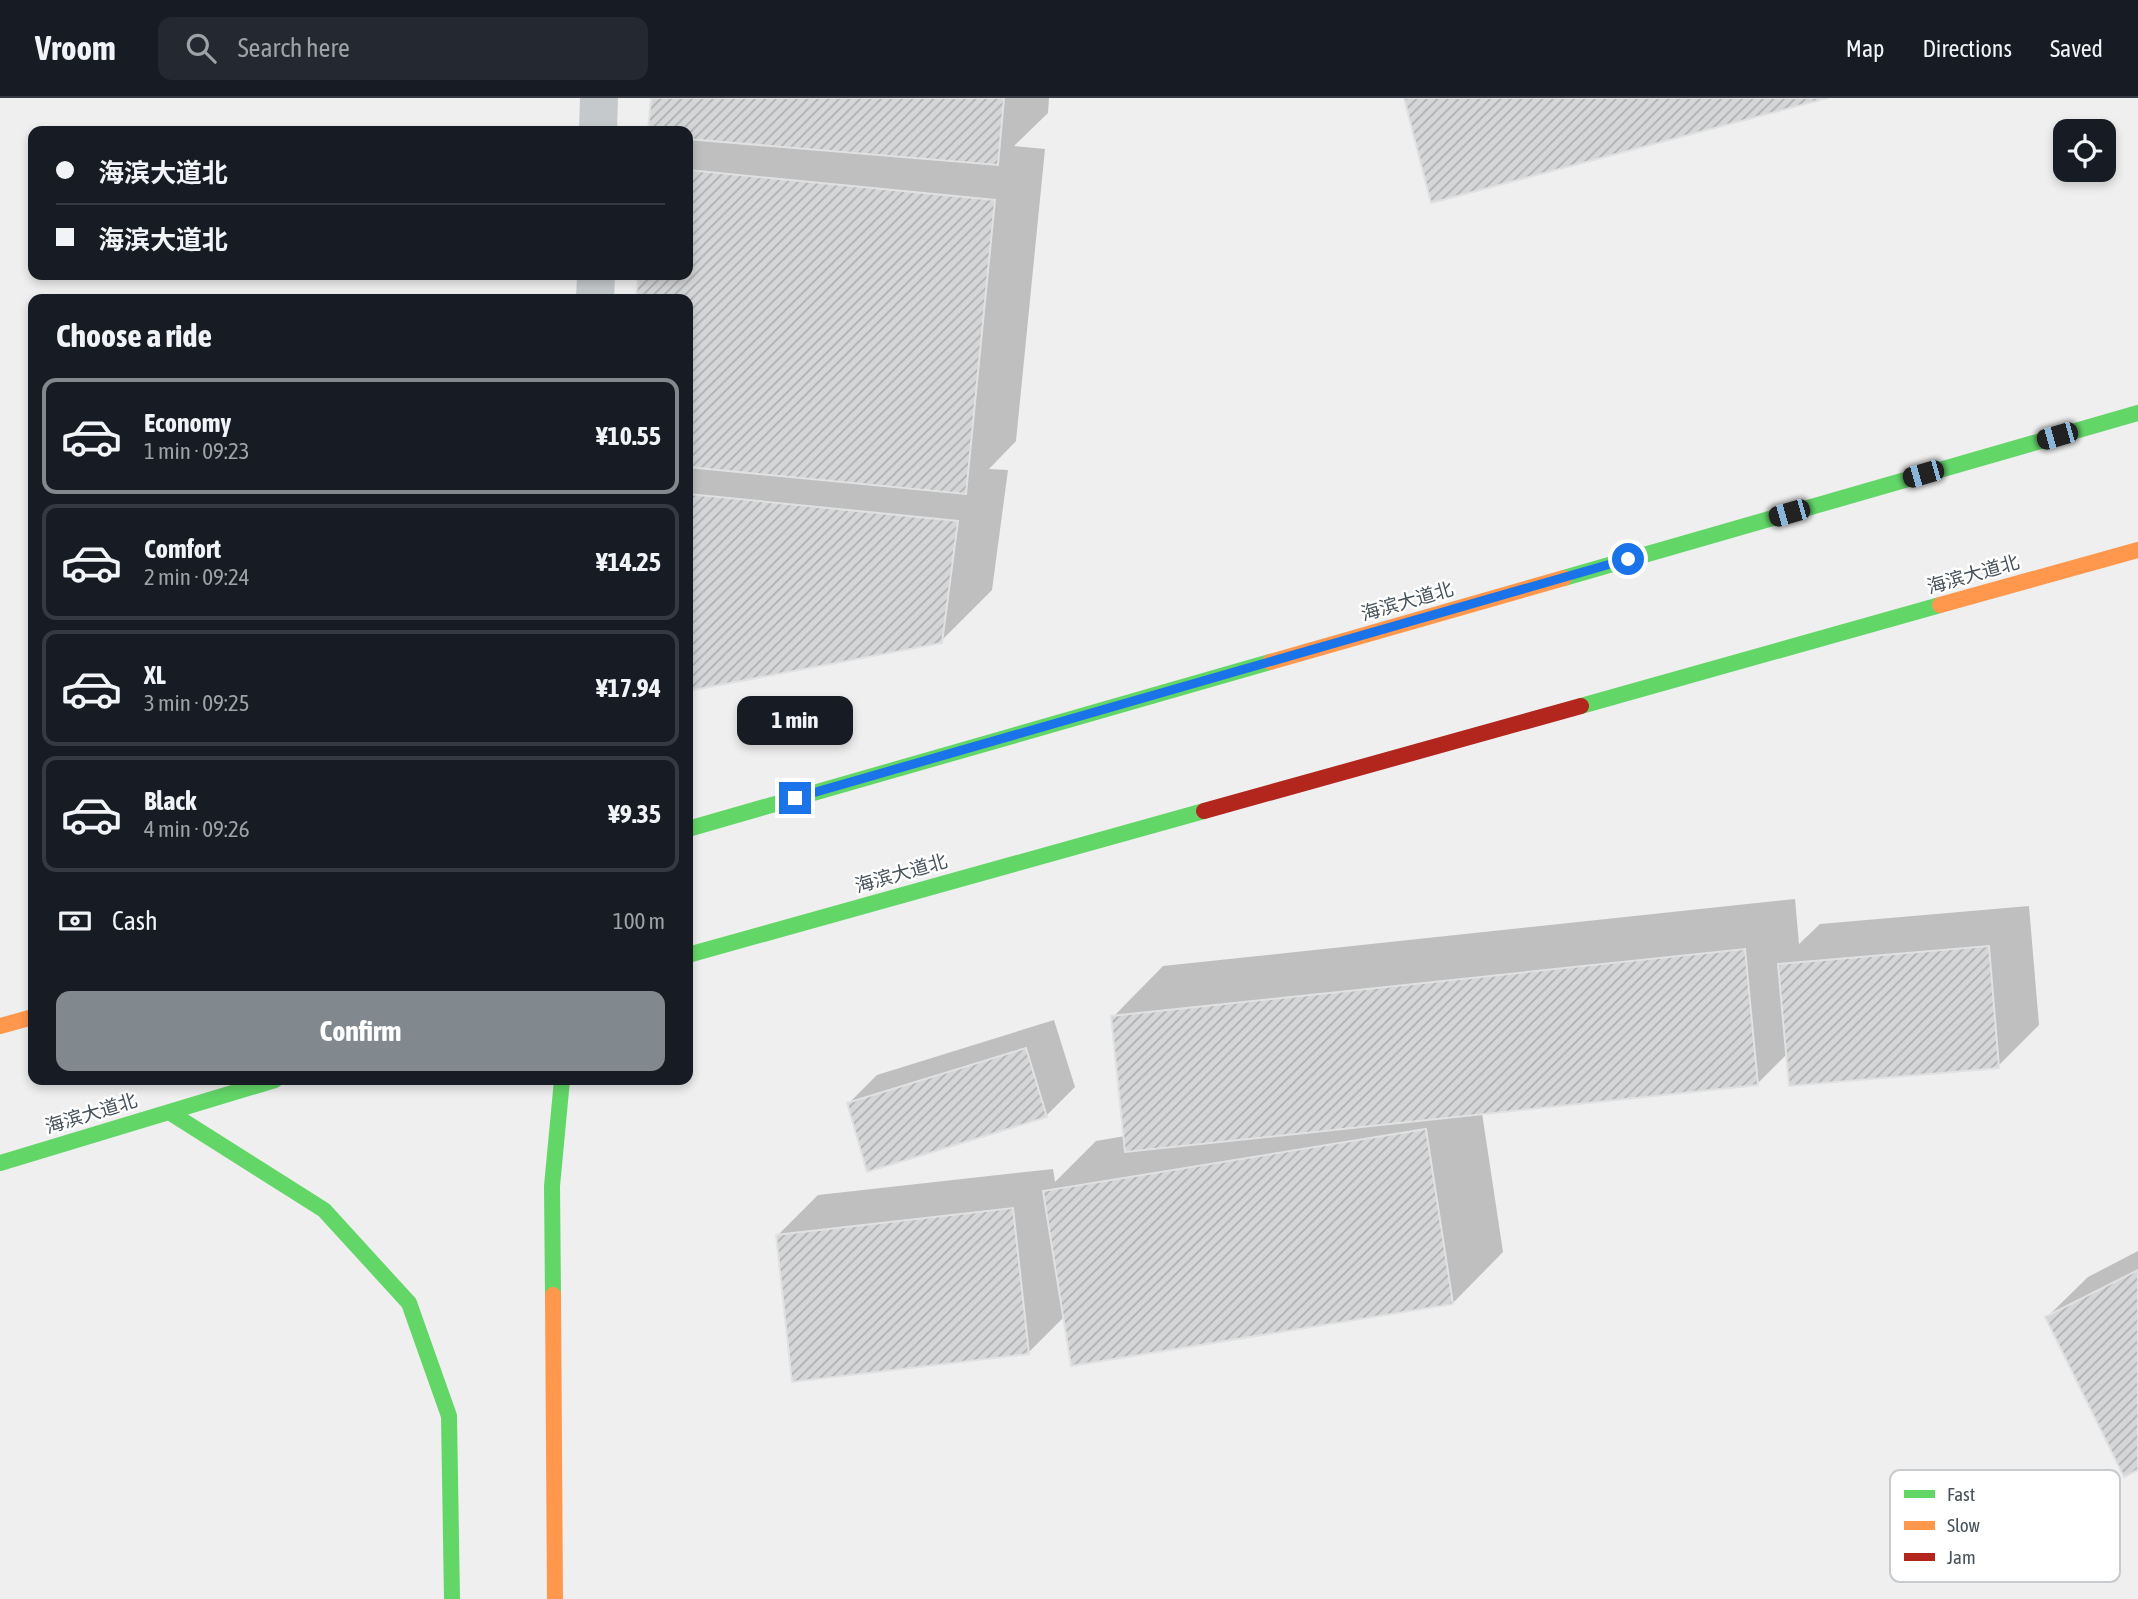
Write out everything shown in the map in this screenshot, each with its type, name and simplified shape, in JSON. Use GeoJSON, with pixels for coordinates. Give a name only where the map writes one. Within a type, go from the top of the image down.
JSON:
{"type":"FeatureCollection","features":[{"type":"Feature","properties":{"kind":"main road","name":"海滨大道北"},"geometry":{"type":"LineString","coordinates":[[693,828],[2138,413]]}},
{"type":"Feature","properties":{"kind":"main road","name":"海滨大道北"},"geometry":{"type":"LineString","coordinates":[[693,954],[2138,550]]}},
{"type":"Feature","properties":{"kind":"main road"},"geometry":{"type":"LineString","coordinates":[[0,1026],[28,1018]]}},
{"type":"Feature","properties":{"kind":"main road","name":"海滨大道北"},"geometry":{"type":"LineString","coordinates":[[0,1163],[258,1085]]}},
{"type":"Feature","properties":{"kind":"main road"},"geometry":{"type":"LineString","coordinates":[[555,1599],[552,1186],[562,1085]]}},
{"type":"Feature","properties":{"kind":"main road"},"geometry":{"type":"LineString","coordinates":[[169,1112],[324,1210],[410,1303],[449,1416],[452,1599]]}},
{"type":"Feature","properties":{"kind":"street"},"geometry":{"type":"LineString","coordinates":[[598,126],[599,98]]}},
{"type":"Feature","properties":{"kind":"building"},"geometry":{"type":"Polygon","coordinates":[[[651,98],[1004,98],[998,165],[693,139],[693,126],[648,126],[651,98]]]}},
{"type":"Feature","properties":{"kind":"building"},"geometry":{"type":"Polygon","coordinates":[[[1404,98],[1828,98],[1431,203],[1404,98]]]}},
{"type":"Feature","properties":{"kind":"building"},"geometry":{"type":"Polygon","coordinates":[[[693,170],[995,200],[966,494],[693,467],[693,294],[636,294],[638,280],[693,280],[693,170]]]}},
{"type":"Feature","properties":{"kind":"building"},"geometry":{"type":"Polygon","coordinates":[[[693,494],[958,521],[942,643],[693,690],[693,494]]]}},
{"type":"Feature","properties":{"kind":"building"},"geometry":{"type":"Polygon","coordinates":[[[1989,946],[1999,1068],[1789,1086],[1778,964],[1989,946]]]}},
{"type":"Feature","properties":{"kind":"building"},"geometry":{"type":"Polygon","coordinates":[[[1745,949],[1758,1085],[1125,1152],[1111,1016],[1745,949]]]}},
{"type":"Feature","properties":{"kind":"building"},"geometry":{"type":"Polygon","coordinates":[[[1026,1048],[1047,1117],[867,1172],[847,1103],[1026,1048]]]}},
{"type":"Feature","properties":{"kind":"building"},"geometry":{"type":"Polygon","coordinates":[[[1426,1129],[1453,1304],[1071,1366],[1043,1191],[1426,1129]]]}},
{"type":"Feature","properties":{"kind":"building"},"geometry":{"type":"Polygon","coordinates":[[[1013,1208],[1029,1354],[792,1382],[776,1235],[1013,1208]]]}},
{"type":"Feature","properties":{"kind":"building"},"geometry":{"type":"Polygon","coordinates":[[[2138,1270],[2138,1470],[2124,1477],[2045,1317],[2138,1270]]]}},
{"type":"Feature","properties":{"kind":"traffic: fast"},"geometry":{"type":"LineString","coordinates":[[1564,578],[2138,413]]}},
{"type":"Feature","properties":{"kind":"traffic: fast"},"geometry":{"type":"LineString","coordinates":[[1581,706],[1940,605]]}},
{"type":"Feature","properties":{"kind":"traffic: fast"},"geometry":{"type":"LineString","coordinates":[[693,828],[1270,662]]}},
{"type":"Feature","properties":{"kind":"traffic: fast"},"geometry":{"type":"LineString","coordinates":[[693,954],[1204,811]]}},
{"type":"Feature","properties":{"kind":"traffic: fast"},"geometry":{"type":"LineString","coordinates":[[0,1163],[258,1085]]}},
{"type":"Feature","properties":{"kind":"traffic: fast"},"geometry":{"type":"LineString","coordinates":[[553,1295],[552,1186],[562,1085]]}},
{"type":"Feature","properties":{"kind":"traffic: fast"},"geometry":{"type":"LineString","coordinates":[[169,1112],[324,1210],[409,1303],[449,1416],[452,1599]]}},
{"type":"Feature","properties":{"kind":"traffic: slow"},"geometry":{"type":"LineString","coordinates":[[1940,605],[2138,550]]}},
{"type":"Feature","properties":{"kind":"traffic: slow"},"geometry":{"type":"LineString","coordinates":[[1270,662],[1564,578]]}},
{"type":"Feature","properties":{"kind":"traffic: slow"},"geometry":{"type":"LineString","coordinates":[[0,1026],[28,1018]]}},
{"type":"Feature","properties":{"kind":"traffic: slow"},"geometry":{"type":"LineString","coordinates":[[553,1295],[555,1599]]}},
{"type":"Feature","properties":{"kind":"traffic: jam"},"geometry":{"type":"LineString","coordinates":[[1204,811],[1581,706]]}},
{"type":"Feature","properties":{"kind":"route"},"geometry":{"type":"LineString","coordinates":[[795,798],[1628,559]]}}]}
